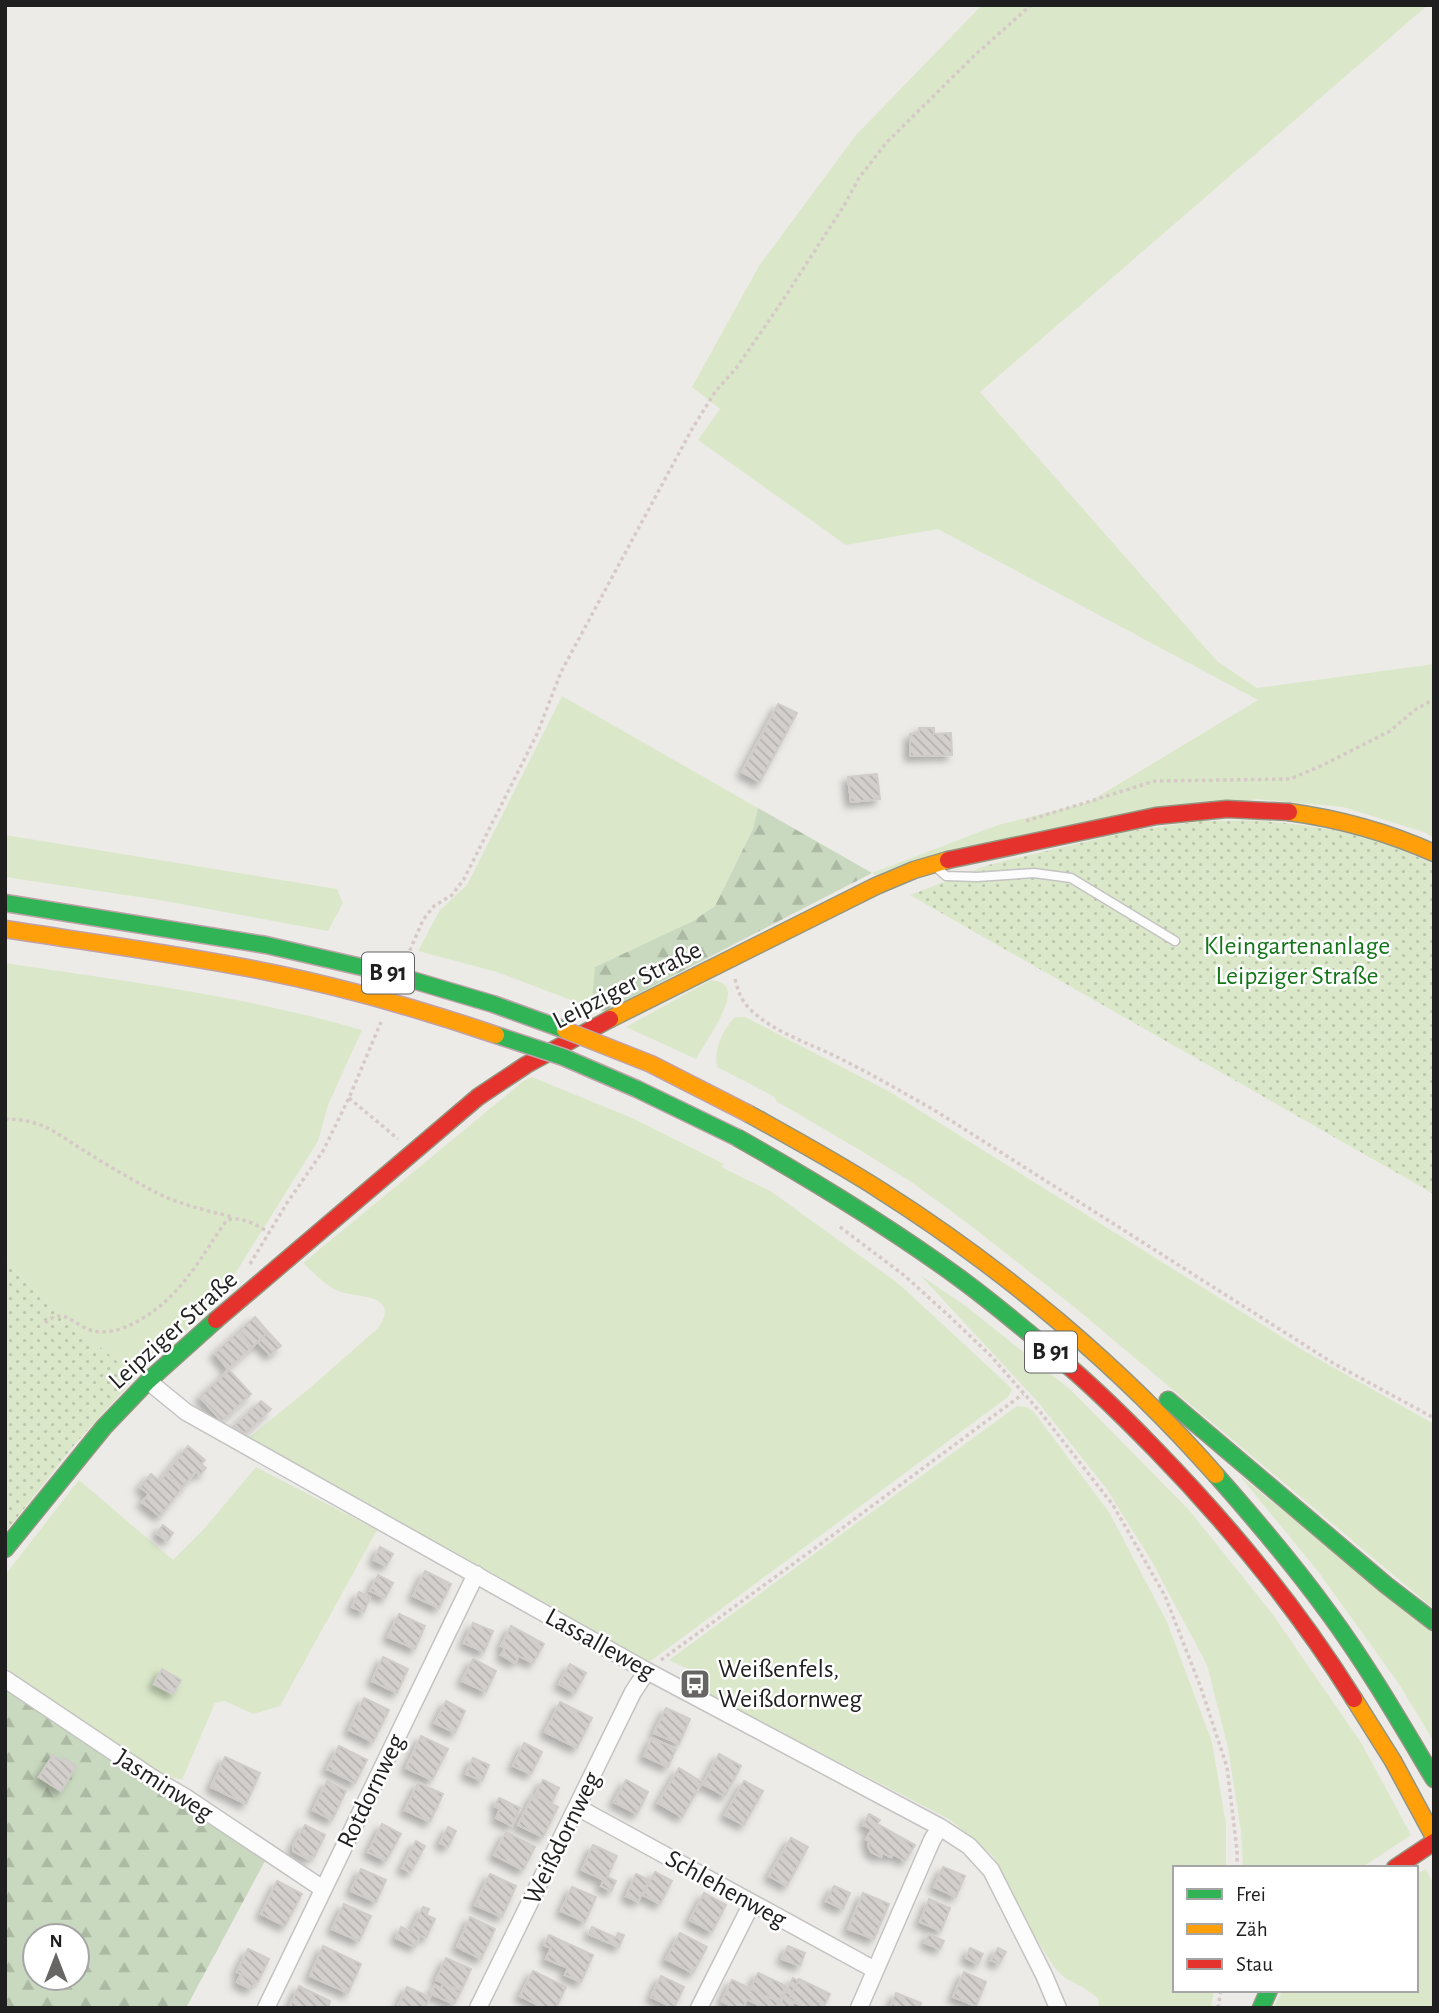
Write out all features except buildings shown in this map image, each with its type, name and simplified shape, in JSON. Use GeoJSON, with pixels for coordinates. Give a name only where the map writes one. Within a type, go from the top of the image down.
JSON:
{"type":"FeatureCollection","features":[{"type":"Feature","properties":{"kind":"main road","name":"Leipziger Straße"},"geometry":{"type":"LineString","coordinates":[[5,1549],[104,1427],[148,1381],[190,1342],[478,1097],[520,1068],[898,876],[934,865],[1125,822],[1196,811],[1242,809],[1307,814],[1343,821],[1381,831],[1434,853]]}},
{"type":"Feature","properties":{"kind":"main road","name":"B 91"},"geometry":{"type":"LineString","coordinates":[[5,903],[266,945],[404,978],[493,1004],[651,1064],[823,1155],[900,1203],[1059,1322],[1199,1455],[1307,1583],[1373,1679],[1434,1779]]}},
{"type":"Feature","properties":{"kind":"main road","name":"B 91"},"geometry":{"type":"LineString","coordinates":[[5,929],[254,969],[434,1014],[563,1058],[637,1089],[738,1138],[848,1202],[949,1270],[1041,1343],[1133,1427],[1208,1507],[1308,1631],[1407,1784],[1434,1837]]}},
{"type":"Feature","properties":{"kind":"main road"},"geometry":{"type":"LineString","coordinates":[[1059,1322],[1091,1334],[1434,1622]]}},
{"type":"Feature","properties":{"kind":"main road"},"geometry":{"type":"LineString","coordinates":[[1398,1866],[1434,1842]]}},
{"type":"Feature","properties":{"kind":"main road"},"geometry":{"type":"LineString","coordinates":[[1261,2008],[1268,1992]]}},
{"type":"Feature","properties":{"kind":"street","name":"Lassalleweg"},"geometry":{"type":"LineString","coordinates":[[148,1381],[186,1412],[647,1671],[969,1846],[991,1870],[1058,2008]]}},
{"type":"Feature","properties":{"kind":"street","name":"Rotdornweg"},"geometry":{"type":"LineString","coordinates":[[266,2008],[476,1574]]}},
{"type":"Feature","properties":{"kind":"street","name":"Weißdornweg"},"geometry":{"type":"LineString","coordinates":[[478,2008],[633,1692],[647,1671]]}},
{"type":"Feature","properties":{"kind":"street","name":"Jasminweg"},"geometry":{"type":"LineString","coordinates":[[5,1679],[323,1889]]}},
{"type":"Feature","properties":{"kind":"street","name":"Schlehenweg"},"geometry":{"type":"LineString","coordinates":[[578,1807],[875,1970]]}},
{"type":"Feature","properties":{"kind":"street"},"geometry":{"type":"LineString","coordinates":[[859,2008],[932,1840],[940,1828]]}},
{"type":"Feature","properties":{"kind":"street"},"geometry":{"type":"LineString","coordinates":[[699,2008],[752,1903]]}},
{"type":"Feature","properties":{"kind":"lane"},"geometry":{"type":"LineString","coordinates":[[934,865],[947,876],[1034,873],[1071,878],[1175,941]]}},
{"type":"Feature","properties":{"kind":"path"},"geometry":{"type":"LineString","coordinates":[[415,936],[434,906],[452,895],[464,879],[537,734],[561,673],[692,429],[715,392],[737,366],[781,303],[859,178],[886,143],[975,55],[1031,5]]}},
{"type":"Feature","properties":{"kind":"path"},"geometry":{"type":"LineString","coordinates":[[1022,822],[1155,781],[1290,779],[1390,731],[1415,710],[1434,699]]}},
{"type":"Feature","properties":{"kind":"path"},"geometry":{"type":"LineString","coordinates":[[727,961],[733,971],[740,998],[762,1019],[939,1113],[1333,1363],[1434,1418]]}},
{"type":"Feature","properties":{"kind":"path"},"geometry":{"type":"LineString","coordinates":[[279,1217],[323,1151],[374,1040]]}},
{"type":"Feature","properties":{"kind":"path"},"geometry":{"type":"LineString","coordinates":[[349,1098],[412,1151]]}},
{"type":"Feature","properties":{"kind":"path"},"geometry":{"type":"LineString","coordinates":[[5,1119],[39,1123],[159,1195],[239,1219],[269,1232]]}},
{"type":"Feature","properties":{"kind":"path"},"geometry":{"type":"LineString","coordinates":[[45,1323],[52,1316],[58,1315],[67,1317],[90,1331],[104,1332],[133,1323],[154,1311],[174,1294],[226,1221],[239,1219]]}},
{"type":"Feature","properties":{"kind":"path"},"geometry":{"type":"LineString","coordinates":[[834,1223],[905,1276],[991,1356],[1041,1413],[1113,1505],[1165,1596],[1201,1688],[1227,1767],[1237,1866]]}},
{"type":"Feature","properties":{"kind":"path"},"geometry":{"type":"LineString","coordinates":[[647,1671],[1023,1394]]}},
{"type":"Feature","properties":{"kind":"green space"},"geometry":{"type":"Polygon","coordinates":[[[982,5],[1428,5],[980,392],[1217,661],[1257,688],[1434,664],[1434,838],[1424,832],[1343,807],[1257,799],[877,876],[872,873],[998,825],[1089,802],[1258,700],[938,529],[846,545],[698,440],[720,409],[692,387],[759,266],[856,135],[982,5]]]}},
{"type":"Feature","properties":{"kind":"green space"},"geometry":{"type":"Polygon","coordinates":[[[562,696],[758,808],[753,829],[715,906],[693,921],[595,967],[603,1012],[497,972],[418,951],[440,910],[467,885],[562,696]]]}},
{"type":"Feature","properties":{"kind":"green space"},"geometry":{"type":"Polygon","coordinates":[[[758,808],[872,873],[603,1012],[592,999],[595,967],[693,921],[715,906],[753,829],[758,808]]]}},
{"type":"Feature","properties":{"kind":"green space","name":"Kleingartenanlage Leipziger Straße"},"geometry":{"type":"Polygon","coordinates":[[[1200,821],[1260,821],[1326,829],[1394,847],[1434,865],[1434,1194],[910,895],[988,865],[1131,831],[1200,821]]]}},
{"type":"Feature","properties":{"kind":"green space"},"geometry":{"type":"Polygon","coordinates":[[[5,835],[337,889],[343,903],[328,931],[159,900],[5,877],[5,835]]]}},
{"type":"Feature","properties":{"kind":"green space"},"geometry":{"type":"Polygon","coordinates":[[[5,963],[230,999],[362,1030],[328,1105],[318,1141],[218,1301],[136,1377],[64,1317],[14,1270],[5,1257],[5,963]]]}},
{"type":"Feature","properties":{"kind":"green space"},"geometry":{"type":"Polygon","coordinates":[[[711,980],[726,986],[727,999],[721,1017],[696,1059],[626,1027],[711,980]]]}},
{"type":"Feature","properties":{"kind":"green space"},"geometry":{"type":"Polygon","coordinates":[[[735,1017],[745,1017],[890,1092],[1306,1352],[1434,1424],[1434,1609],[1073,1306],[966,1222],[910,1181],[776,1101],[775,1097],[717,1067],[720,1040],[735,1017]]]}},
{"type":"Feature","properties":{"kind":"green space"},"geometry":{"type":"Polygon","coordinates":[[[532,1077],[632,1118],[724,1164],[721,1167],[772,1192],[899,1284],[1012,1390],[1008,1397],[648,1663],[248,1438],[378,1328],[384,1317],[381,1303],[333,1289],[303,1263],[532,1077]]]}},
{"type":"Feature","properties":{"kind":"green space"},"geometry":{"type":"Polygon","coordinates":[[[5,1257],[14,1270],[64,1317],[136,1377],[75,1444],[5,1533],[5,1257]]]}},
{"type":"Feature","properties":{"kind":"green space"},"geometry":{"type":"Polygon","coordinates":[[[920,1275],[967,1307],[1071,1390],[1189,1510],[1271,1612],[1362,1744],[1411,1835],[1364,1866],[1243,1866],[1241,1831],[1228,1748],[1207,1665],[1151,1560],[1106,1488],[1037,1401],[920,1275]]]}},
{"type":"Feature","properties":{"kind":"green space"},"geometry":{"type":"Polygon","coordinates":[[[1017,1406],[1033,1411],[1109,1512],[1167,1622],[1212,1742],[1226,1824],[1226,1866],[1173,1866],[1173,1992],[1214,1992],[1211,2008],[1099,2008],[1098,1998],[1065,1978],[1054,1967],[1032,1932],[993,1856],[949,1819],[701,1691],[707,1678],[669,1660],[1017,1406]]]}},
{"type":"Feature","properties":{"kind":"green space"},"geometry":{"type":"Polygon","coordinates":[[[256,1467],[377,1530],[280,1706],[253,1714],[225,1701],[215,1703],[182,1780],[152,1772],[5,1667],[5,1575],[79,1480],[173,1560],[204,1529],[256,1467]]]}},
{"type":"Feature","properties":{"kind":"green space"},"geometry":{"type":"Polygon","coordinates":[[[1239,1475],[1434,1633],[1434,1742],[1399,1684],[1317,1570],[1239,1475]]]}},
{"type":"Feature","properties":{"kind":"green space"},"geometry":{"type":"Polygon","coordinates":[[[5,1687],[265,1861],[186,2008],[5,2008],[5,1687]]]}},
{"type":"Feature","properties":{"kind":"green space"},"geometry":{"type":"Polygon","coordinates":[[[1426,1869],[1434,1885],[1434,2008],[1273,2008],[1282,1992],[1418,1992],[1418,1873],[1426,1869]]]}},
{"type":"Feature","properties":{"kind":"traffic: fast"},"geometry":{"type":"LineString","coordinates":[[5,903],[266,945],[392,974],[493,1004],[565,1030]]}},
{"type":"Feature","properties":{"kind":"traffic: fast"},"geometry":{"type":"LineString","coordinates":[[496,1035],[563,1057],[738,1138]]}},
{"type":"Feature","properties":{"kind":"traffic: fast"},"geometry":{"type":"LineString","coordinates":[[738,1138],[823,1187],[905,1240],[970,1286],[1054,1354]]}},
{"type":"Feature","properties":{"kind":"traffic: fast"},"geometry":{"type":"LineString","coordinates":[[5,1549],[104,1427],[148,1381],[216,1320]]}},
{"type":"Feature","properties":{"kind":"traffic: fast"},"geometry":{"type":"LineString","coordinates":[[1168,1400],[1386,1585],[1434,1622]]}},
{"type":"Feature","properties":{"kind":"traffic: fast"},"geometry":{"type":"LineString","coordinates":[[1216,1475],[1274,1542],[1328,1612],[1370,1673],[1434,1779]]}},
{"type":"Feature","properties":{"kind":"traffic: fast"},"geometry":{"type":"LineString","coordinates":[[1261,2008],[1268,1992]]}},
{"type":"Feature","properties":{"kind":"traffic: slow"},"geometry":{"type":"LineString","coordinates":[[1289,812],[1363,827],[1434,853]]}},
{"type":"Feature","properties":{"kind":"traffic: slow"},"geometry":{"type":"LineString","coordinates":[[610,1019],[876,886],[914,870],[948,860]]}},
{"type":"Feature","properties":{"kind":"traffic: slow"},"geometry":{"type":"LineString","coordinates":[[5,929],[284,975],[376,998],[496,1035]]}},
{"type":"Feature","properties":{"kind":"traffic: slow"},"geometry":{"type":"LineString","coordinates":[[565,1030],[651,1064],[749,1114]]}},
{"type":"Feature","properties":{"kind":"traffic: slow"},"geometry":{"type":"LineString","coordinates":[[749,1114],[883,1192],[1016,1287],[1101,1358],[1216,1475]]}},
{"type":"Feature","properties":{"kind":"traffic: slow"},"geometry":{"type":"LineString","coordinates":[[1354,1699],[1393,1761],[1434,1837]]}},
{"type":"Feature","properties":{"kind":"traffic: jam"},"geometry":{"type":"LineString","coordinates":[[948,860],[1156,816],[1227,809],[1289,812]]}},
{"type":"Feature","properties":{"kind":"traffic: jam"},"geometry":{"type":"LineString","coordinates":[[216,1320],[478,1097],[526,1065],[610,1019]]}},
{"type":"Feature","properties":{"kind":"traffic: jam"},"geometry":{"type":"LineString","coordinates":[[1054,1354],[1118,1412],[1209,1507],[1286,1600],[1354,1699]]}},
{"type":"Feature","properties":{"kind":"traffic: jam"},"geometry":{"type":"LineString","coordinates":[[1398,1866],[1434,1842]]}},
{"type":"Feature","properties":{"kind":"place","name":"Weißenfels, Weißdornweg"},"geometry":{"type":"Point","coordinates":[695,1684]}}]}
